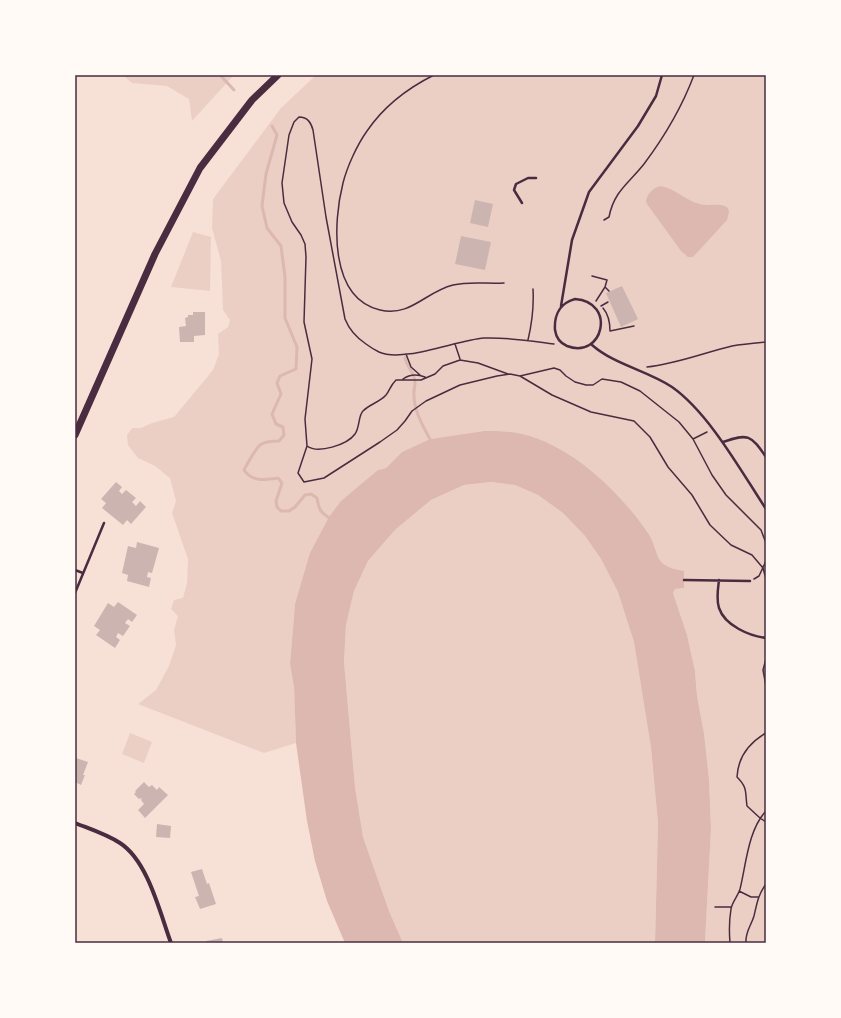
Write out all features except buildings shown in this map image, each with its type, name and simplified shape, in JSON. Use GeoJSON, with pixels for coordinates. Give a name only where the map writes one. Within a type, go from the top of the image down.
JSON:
{"type":"FeatureCollection","features":[{"type":"Feature","properties":{"kind":"street"},"geometry":{"type":"LineString","coordinates":[[75,435],[155,254],[200,168],[252,100],[278,75]]}},
{"type":"Feature","properties":{"kind":"street"},"geometry":{"type":"LineString","coordinates":[[75,822],[121,844],[138,862],[152,888],[171,943]]}},
{"type":"Feature","properties":{"kind":"lane"},"geometry":{"type":"LineString","coordinates":[[561,306],[567,301],[575,299],[582,300],[592,305],[600,314],[601,330],[592,345],[579,348],[564,345],[558,340],[556,333],[556,318],[561,306],[572,240],[589,192],[638,126],[656,96],[662,75]]}},
{"type":"Feature","properties":{"kind":"lane"},"geometry":{"type":"LineString","coordinates":[[522,203],[514,190],[516,184],[528,178],[536,178]]}},
{"type":"Feature","properties":{"kind":"lane"},"geometry":{"type":"LineString","coordinates":[[592,345],[610,358],[662,380],[674,388],[697,409],[722,442],[766,509]]}},
{"type":"Feature","properties":{"kind":"lane"},"geometry":{"type":"LineString","coordinates":[[722,442],[742,436],[751,438],[766,457]]}},
{"type":"Feature","properties":{"kind":"lane"},"geometry":{"type":"LineString","coordinates":[[75,593],[104,523]]}},
{"type":"Feature","properties":{"kind":"lane"},"geometry":{"type":"LineString","coordinates":[[75,570],[83,574]]}},
{"type":"Feature","properties":{"kind":"lane"},"geometry":{"type":"LineString","coordinates":[[684,580],[750,581]]}},
{"type":"Feature","properties":{"kind":"lane"},"geometry":{"type":"LineString","coordinates":[[719,580],[717,596],[719,608],[723,616],[740,629],[759,637],[766,638]]}},
{"type":"Feature","properties":{"kind":"path"},"geometry":{"type":"LineString","coordinates":[[434,75],[416,84],[391,104],[367,131],[352,159],[343,183],[338,219],[338,247],[341,267],[350,290],[362,302],[370,306],[390,311],[409,308],[428,295],[451,286],[477,282],[490,284],[504,282]]}},
{"type":"Feature","properties":{"kind":"path"},"geometry":{"type":"LineString","coordinates":[[604,220],[609,217],[611,206],[616,195],[644,164],[665,134],[686,98],[694,75]]}},
{"type":"Feature","properties":{"kind":"path"},"geometry":{"type":"LineString","coordinates":[[510,374],[460,385],[426,400],[412,411],[397,430],[380,442],[324,478],[304,482],[298,473],[307,446],[304,419],[312,359],[304,322],[306,257],[305,244],[292,222],[284,203],[282,183],[289,134],[294,122],[303,117],[309,121],[313,130],[326,217],[345,319],[347,325],[363,342],[379,352],[393,355],[406,354],[483,338],[528,340],[564,345]]}},
{"type":"Feature","properties":{"kind":"path"},"geometry":{"type":"LineString","coordinates":[[592,276],[607,280],[605,288],[592,305]]}},
{"type":"Feature","properties":{"kind":"path"},"geometry":{"type":"LineString","coordinates":[[605,288],[609,292]]}},
{"type":"Feature","properties":{"kind":"path"},"geometry":{"type":"LineString","coordinates":[[528,340],[533,314],[533,289]]}},
{"type":"Feature","properties":{"kind":"path"},"geometry":{"type":"LineString","coordinates":[[608,302],[601,306],[609,316],[610,331],[634,326]]}},
{"type":"Feature","properties":{"kind":"path"},"geometry":{"type":"LineString","coordinates":[[636,368],[658,366],[708,354],[732,346],[766,342]]}},
{"type":"Feature","properties":{"kind":"path"},"geometry":{"type":"LineString","coordinates":[[455,344],[460,360]]}},
{"type":"Feature","properties":{"kind":"path"},"geometry":{"type":"LineString","coordinates":[[406,354],[411,367],[426,378]]}},
{"type":"Feature","properties":{"kind":"path"},"geometry":{"type":"LineString","coordinates":[[307,446],[311,449],[326,448],[337,446],[346,441],[355,434],[360,421],[361,413],[368,406],[377,402],[386,394],[390,385],[396,380],[421,380],[435,374],[443,366],[460,360],[478,363],[520,376],[552,395],[591,412],[634,421],[650,437],[668,467],[692,495],[710,525],[731,545],[752,555],[763,568],[766,579]]}},
{"type":"Feature","properties":{"kind":"path"},"geometry":{"type":"LineString","coordinates":[[520,376],[554,368],[560,370],[575,382],[586,386],[593,385],[602,379],[621,382],[640,391],[679,422],[693,439],[712,475],[726,495],[762,530],[766,543]]}},
{"type":"Feature","properties":{"kind":"path"},"geometry":{"type":"LineString","coordinates":[[403,379],[409,375],[420,375]]}},
{"type":"Feature","properties":{"kind":"path"},"geometry":{"type":"LineString","coordinates":[[693,439],[712,429]]}},
{"type":"Feature","properties":{"kind":"path"},"geometry":{"type":"LineString","coordinates":[[750,581],[759,576],[766,561]]}},
{"type":"Feature","properties":{"kind":"path"},"geometry":{"type":"LineString","coordinates":[[766,659],[763,670],[766,686]]}},
{"type":"Feature","properties":{"kind":"path"},"geometry":{"type":"LineString","coordinates":[[766,733],[758,738],[742,755],[738,765],[737,776],[744,783],[748,806],[766,822]]}},
{"type":"Feature","properties":{"kind":"path"},"geometry":{"type":"LineString","coordinates":[[730,943],[729,928],[731,907],[739,891],[745,862],[760,818],[766,811]]}},
{"type":"Feature","properties":{"kind":"path"},"geometry":{"type":"LineString","coordinates":[[746,943],[746,936],[754,915],[758,898],[766,884]]}},
{"type":"Feature","properties":{"kind":"path"},"geometry":{"type":"LineString","coordinates":[[739,891],[751,897],[758,898]]}},
{"type":"Feature","properties":{"kind":"path"},"geometry":{"type":"LineString","coordinates":[[715,906],[731,907]]}},
{"type":"Feature","properties":{"kind":"shaded area"},"geometry":{"type":"Polygon","coordinates":[[[123,75],[234,75],[192,121],[189,99],[167,86],[132,83],[123,75]]]}},
{"type":"Feature","properties":{"kind":"shaded area"},"geometry":{"type":"Polygon","coordinates":[[[316,75],[766,75],[766,938],[764,943],[705,943],[711,828],[709,779],[704,733],[697,696],[695,671],[687,635],[673,593],[675,589],[684,588],[684,572],[665,566],[659,561],[655,547],[647,531],[608,486],[511,432],[484,431],[430,439],[402,452],[386,468],[378,470],[300,588],[295,604],[290,664],[294,686],[296,743],[264,753],[138,704],[156,690],[169,666],[176,645],[174,630],[178,616],[171,609],[174,600],[183,598],[187,583],[188,559],[172,513],[176,501],[170,478],[155,466],[138,458],[128,445],[127,435],[132,428],[141,428],[152,423],[174,417],[213,370],[219,354],[218,334],[228,327],[230,320],[223,310],[221,261],[212,228],[213,199],[281,108],[316,75]]]}},
{"type":"Feature","properties":{"kind":"shaded area"},"geometry":{"type":"Polygon","coordinates":[[[660,186],[671,189],[690,200],[704,205],[722,205],[728,208],[729,212],[727,220],[693,257],[688,257],[681,251],[647,204],[646,200],[649,193],[653,189],[660,186]]]}},
{"type":"Feature","properties":{"kind":"shaded area"},"geometry":{"type":"Polygon","coordinates":[[[193,232],[211,237],[210,291],[171,287],[193,232]]]}},
{"type":"Feature","properties":{"kind":"shaded area"},"geometry":{"type":"Polygon","coordinates":[[[484,431],[511,432],[531,436],[551,444],[570,455],[604,482],[634,514],[651,538],[661,562],[673,568],[684,571],[684,588],[675,589],[673,593],[687,635],[695,671],[697,696],[704,733],[709,779],[711,828],[705,943],[655,943],[658,823],[651,748],[634,642],[618,592],[601,559],[585,536],[563,513],[538,495],[515,485],[491,482],[464,485],[431,500],[395,530],[368,561],[354,591],[346,625],[344,662],[355,787],[363,837],[389,911],[403,943],[345,943],[327,901],[315,861],[307,821],[296,743],[294,687],[290,664],[295,604],[310,553],[329,517],[341,501],[378,470],[386,468],[402,452],[430,439],[484,431]]]}},
{"type":"Feature","properties":{"kind":"shaded area"},"geometry":{"type":"Polygon","coordinates":[[[491,482],[515,485],[538,495],[563,513],[585,536],[601,559],[618,592],[634,642],[651,748],[658,823],[655,943],[403,943],[389,911],[363,837],[355,787],[344,662],[346,625],[354,591],[368,561],[395,530],[431,500],[464,485],[491,482]]]}},
{"type":"Feature","properties":{"kind":"shaded area"},"geometry":{"type":"Polygon","coordinates":[[[130,733],[152,742],[144,763],[122,754],[130,733]]]}},
{"type":"Feature","properties":{"kind":"waterway"},"geometry":{"type":"LineString","coordinates":[[220,75],[234,90]]}},
{"type":"Feature","properties":{"kind":"waterway"},"geometry":{"type":"LineString","coordinates":[[272,126],[277,135],[266,174],[262,206],[267,228],[281,246],[285,277],[285,318],[297,347],[296,369],[280,376],[277,383],[281,394],[272,414],[276,424],[283,427],[284,435],[279,441],[267,442],[260,445],[244,470],[251,477],[259,479],[264,480],[278,478],[282,483],[276,501],[277,507],[281,511],[289,511],[295,507],[305,495],[311,494],[317,498],[319,508],[322,512],[331,519]]}},
{"type":"Feature","properties":{"kind":"waterway"},"geometry":{"type":"LineString","coordinates":[[405,358],[407,365],[415,379],[415,405],[422,424],[431,441]]}}]}
